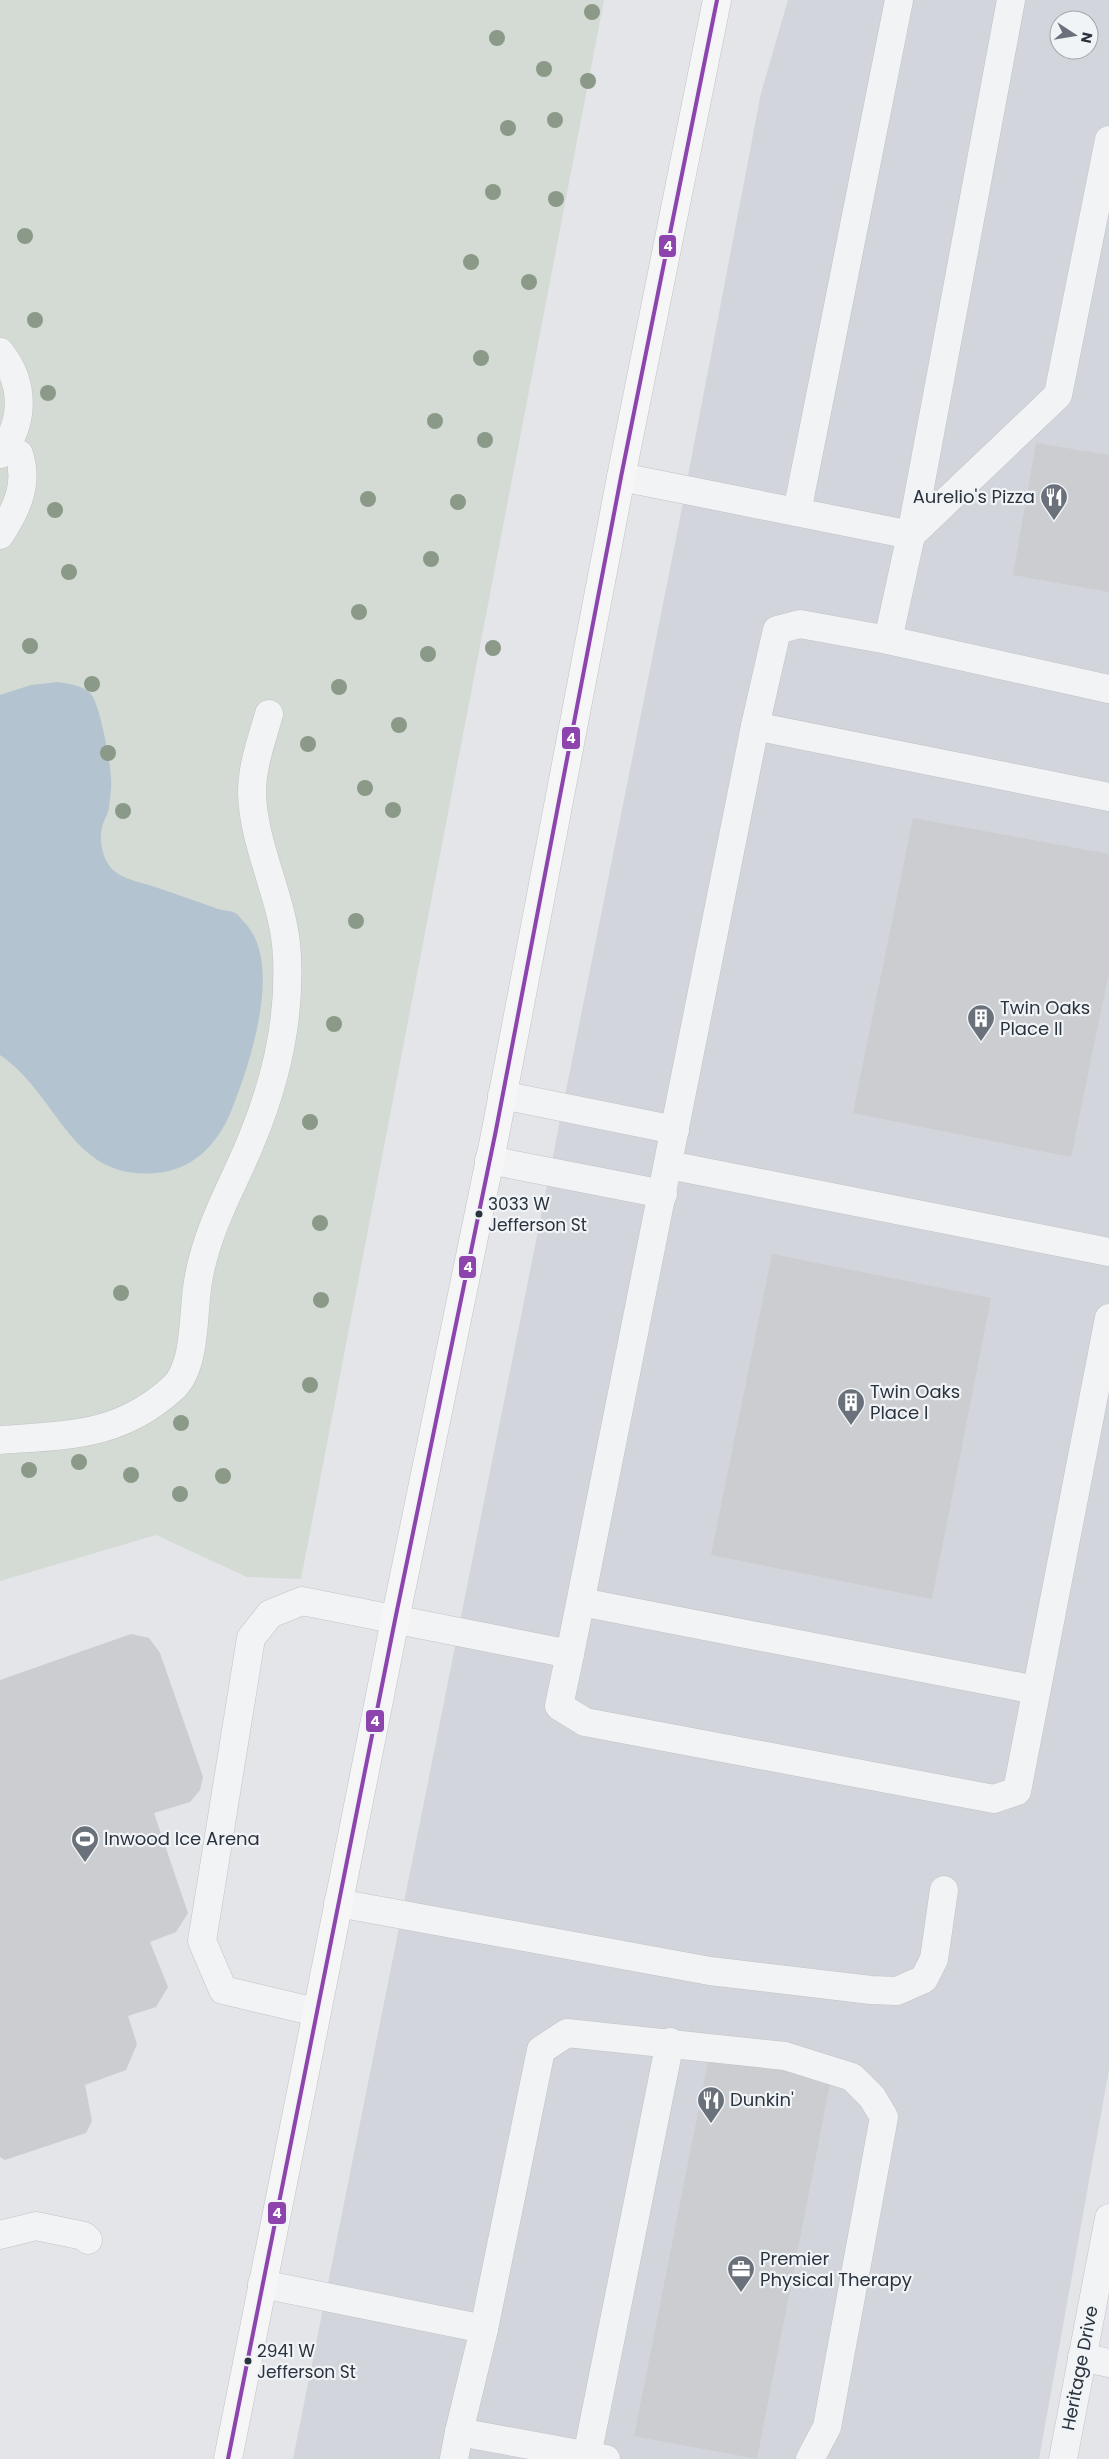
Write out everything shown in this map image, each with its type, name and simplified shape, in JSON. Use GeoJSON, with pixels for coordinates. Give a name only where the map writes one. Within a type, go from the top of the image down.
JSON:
{"type":"FeatureCollection","features":[{"type":"Feature","properties":{"kind":"main road"},"geometry":{"type":"LineString","coordinates":[[228,2459],[316,2012],[502,1095],[621,477],[717,0]]}},
{"type":"Feature","properties":{"kind":"street"},"geometry":{"type":"LineString","coordinates":[[797,512],[899,0]]}},
{"type":"Feature","properties":{"kind":"street"},"geometry":{"type":"LineString","coordinates":[[888,640],[911,535],[1011,0]]}},
{"type":"Feature","properties":{"kind":"street"},"geometry":{"type":"LineString","coordinates":[[911,535],[1058,395],[1109,140]]}},
{"type":"Feature","properties":{"kind":"street"},"geometry":{"type":"LineString","coordinates":[[0,352],[14,374],[20,404],[10,440],[0,454]]}},
{"type":"Feature","properties":{"kind":"street"},"geometry":{"type":"LineString","coordinates":[[0,454],[7,451],[19,454],[23,472],[19,502],[0,536]]}},
{"type":"Feature","properties":{"kind":"street"},"geometry":{"type":"LineString","coordinates":[[621,477],[911,535]]}},
{"type":"Feature","properties":{"kind":"street"},"geometry":{"type":"LineString","coordinates":[[1109,689],[888,640],[800,624],[777,630],[755,726],[669,1165],[559,1706],[585,1722],[994,1799],[1017,1791],[1109,1318]]}},
{"type":"Feature","properties":{"kind":"street"},"geometry":{"type":"LineString","coordinates":[[0,1440],[68,1436],[121,1423],[145,1410],[175,1385],[184,1372],[190,1348],[198,1276],[204,1255],[219,1208],[253,1138],[277,1066],[284,1032],[287,954],[281,914],[253,811],[252,791],[256,763],[269,714]]}},
{"type":"Feature","properties":{"kind":"street"},"geometry":{"type":"LineString","coordinates":[[755,726],[1109,797]]}},
{"type":"Feature","properties":{"kind":"street"},"geometry":{"type":"LineString","coordinates":[[502,1095],[675,1130]]}},
{"type":"Feature","properties":{"kind":"street"},"geometry":{"type":"LineString","coordinates":[[489,1160],[663,1194]]}},
{"type":"Feature","properties":{"kind":"street"},"geometry":{"type":"LineString","coordinates":[[669,1165],[1109,1252]]}},
{"type":"Feature","properties":{"kind":"street"},"geometry":{"type":"LineString","coordinates":[[316,2012],[223,1990],[202,1941],[251,1638],[270,1614],[302,1600],[570,1654]]}},
{"type":"Feature","properties":{"kind":"street"},"geometry":{"type":"LineString","coordinates":[[580,1602],[1036,1690]]}},
{"type":"Feature","properties":{"kind":"street"},"geometry":{"type":"LineString","coordinates":[[338,1903],[710,1971],[871,1990],[897,1991],[924,1980],[934,1959],[944,1890]]}},
{"type":"Feature","properties":{"kind":"street"},"geometry":{"type":"LineString","coordinates":[[454,2459],[484,2329],[541,2050],[567,2033],[670,2042],[785,2056],[852,2077],[872,2098],[884,2117],[827,2427],[810,2459]]}},
{"type":"Feature","properties":{"kind":"street"},"geometry":{"type":"LineString","coordinates":[[459,2432],[597,2457],[670,2042]]}},
{"type":"Feature","properties":{"kind":"street","name":"Heritage Drive"},"geometry":{"type":"LineString","coordinates":[[1063,2459],[1109,2218]]}},
{"type":"Feature","properties":{"kind":"street"},"geometry":{"type":"LineString","coordinates":[[0,2235],[36,2226],[84,2236],[88,2240]]}},
{"type":"Feature","properties":{"kind":"street"},"geometry":{"type":"LineString","coordinates":[[262,2284],[484,2329]]}},
{"type":"Feature","properties":{"kind":"street"},"geometry":{"type":"LineString","coordinates":[[1082,2357],[1109,2362]]}},
{"type":"Feature","properties":{"kind":"shaded area"},"geometry":{"type":"Polygon","coordinates":[[[0,0],[604,0],[301,1579],[247,1577],[156,1535],[0,1581],[0,0]]]}},
{"type":"Feature","properties":{"kind":"shaded area"},"geometry":{"type":"Polygon","coordinates":[[[788,0],[1109,0],[1109,2070],[1039,2459],[293,2459],[674,549],[761,93],[788,0]]]}},
{"type":"Feature","properties":{"kind":"water"},"geometry":{"type":"Polygon","coordinates":[[[58,682],[71,684],[87,690],[94,699],[101,720],[111,777],[109,808],[101,832],[101,841],[107,862],[115,872],[127,878],[236,914],[256,940],[262,963],[263,988],[260,1016],[246,1070],[230,1114],[210,1146],[192,1161],[169,1171],[156,1173],[127,1172],[104,1164],[84,1150],[37,1091],[20,1072],[0,1055],[0,695],[31,685],[58,682]]]}},
{"type":"Feature","properties":{"kind":"building"},"geometry":{"type":"Polygon","coordinates":[[[1036,443],[1109,455],[1109,592],[1013,575],[1036,443]]]}},
{"type":"Feature","properties":{"kind":"building","name":"Twin Oaks Place II"},"geometry":{"type":"Polygon","coordinates":[[[913,818],[1109,854],[1109,972],[1071,1157],[853,1113],[913,818]]]}},
{"type":"Feature","properties":{"kind":"building","name":"Twin Oaks Place I"},"geometry":{"type":"Polygon","coordinates":[[[772,1254],[991,1298],[932,1599],[711,1555],[772,1254]]]}},
{"type":"Feature","properties":{"kind":"building","name":"Inwood Ice Arena"},"geometry":{"type":"Polygon","coordinates":[[[131,1634],[149,1638],[160,1653],[203,1777],[200,1790],[190,1802],[154,1813],[188,1913],[176,1932],[150,1942],[168,1987],[156,2007],[128,2016],[137,2044],[126,2070],[85,2085],[92,2121],[86,2133],[5,2160],[0,2157],[0,1680],[131,1634]]]}},
{"type":"Feature","properties":{"kind":"building"},"geometry":{"type":"Polygon","coordinates":[[[709,2057],[831,2079],[757,2459],[634,2436],[709,2057]]]}},
{"type":"Feature","properties":{"kind":"transit line","name":"4"},"geometry":{"type":"LineString","coordinates":[[228,2459],[395,1620],[496,1130],[621,477],[717,0]]}},
{"type":"Feature","properties":{"kind":"place","name":"Aurelio's Pizza"},"geometry":{"type":"Point","coordinates":[1054,521]}},
{"type":"Feature","properties":{"kind":"place","name":"Twin Oaks Place II"},"geometry":{"type":"Point","coordinates":[981,1042]}},
{"type":"Feature","properties":{"kind":"place","name":"3033 W Jefferson St"},"geometry":{"type":"Point","coordinates":[479,1214]}},
{"type":"Feature","properties":{"kind":"place","name":"Twin Oaks Place I"},"geometry":{"type":"Point","coordinates":[851,1426]}},
{"type":"Feature","properties":{"kind":"place","name":"Inwood Ice Arena"},"geometry":{"type":"Point","coordinates":[85,1863]}},
{"type":"Feature","properties":{"kind":"place","name":"Dunkin'"},"geometry":{"type":"Point","coordinates":[711,2124]}},
{"type":"Feature","properties":{"kind":"place","name":"Premier Physical Therapy"},"geometry":{"type":"Point","coordinates":[741,2293]}},
{"type":"Feature","properties":{"kind":"place","name":"2941 W Jefferson St"},"geometry":{"type":"Point","coordinates":[248,2361]}}]}
